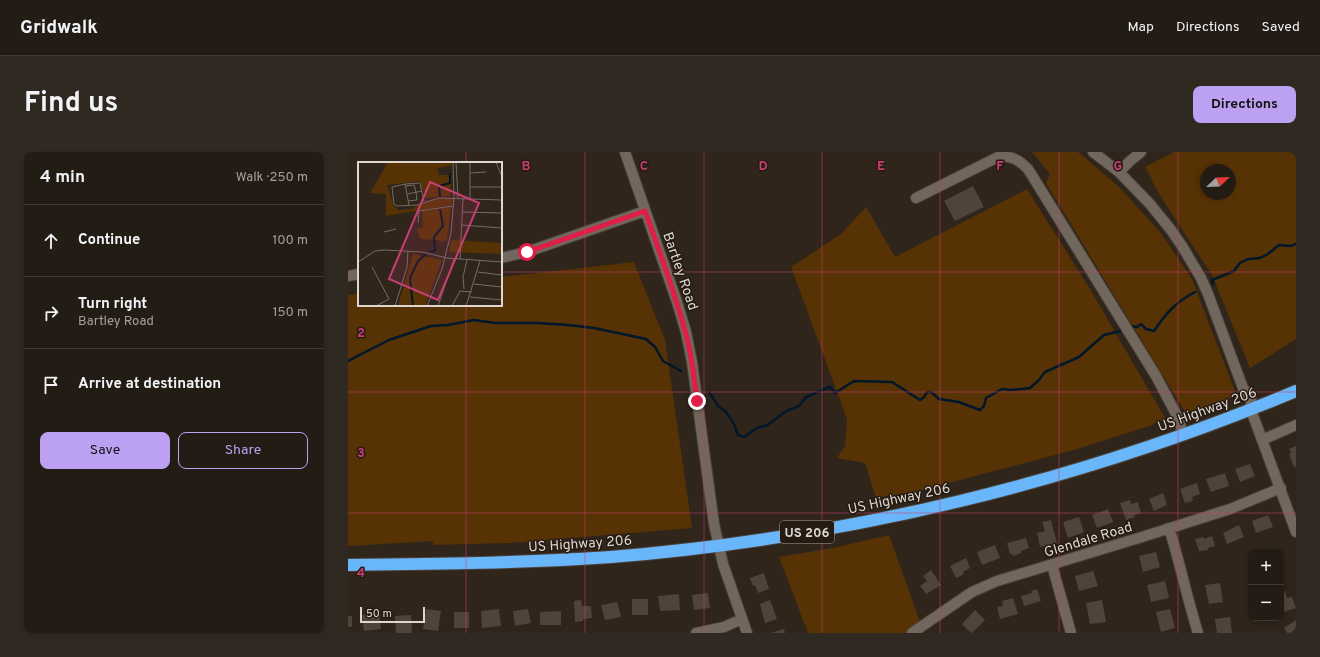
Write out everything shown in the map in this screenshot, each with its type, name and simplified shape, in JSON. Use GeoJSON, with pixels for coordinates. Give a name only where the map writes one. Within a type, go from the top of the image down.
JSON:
{"type":"FeatureCollection","features":[{"type":"Feature","properties":{"kind":"highway","name":"US Highway 206"},"geometry":{"type":"LineString","coordinates":[[348,565],[463,564],[620,556],[718,545],[816,530],[945,504],[1072,471],[1184,435],[1251,410],[1296,391]]}},
{"type":"Feature","properties":{"kind":"street","name":"Bartley Road"},"geometry":{"type":"LineString","coordinates":[[625,152],[677,302],[689,347],[718,545],[747,633]]}},
{"type":"Feature","properties":{"kind":"street"},"geometry":{"type":"LineString","coordinates":[[1093,152],[1119,172],[1161,217],[1192,262],[1208,294],[1243,388],[1251,398],[1251,410],[1296,532]]}},
{"type":"Feature","properties":{"kind":"street"},"geometry":{"type":"LineString","coordinates":[[1119,172],[1141,152]]}},
{"type":"Feature","properties":{"kind":"street"},"geometry":{"type":"LineString","coordinates":[[916,198],[998,157],[1007,156],[1021,162],[1028,169],[1156,376],[1184,435]]}},
{"type":"Feature","properties":{"kind":"street"},"geometry":{"type":"LineString","coordinates":[[502,258],[527,252],[645,211]]}},
{"type":"Feature","properties":{"kind":"street"},"geometry":{"type":"LineString","coordinates":[[348,276],[358,274]]}},
{"type":"Feature","properties":{"kind":"street"},"geometry":{"type":"LineString","coordinates":[[1262,440],[1296,425]]}},
{"type":"Feature","properties":{"kind":"street","name":"Glendale Road"},"geometry":{"type":"LineString","coordinates":[[912,633],[972,592],[997,581],[1170,528],[1230,508],[1281,488]]}},
{"type":"Feature","properties":{"kind":"street"},"geometry":{"type":"LineString","coordinates":[[1170,528],[1189,606],[1198,633]]}},
{"type":"Feature","properties":{"kind":"street"},"geometry":{"type":"LineString","coordinates":[[1052,565],[1071,633]]}},
{"type":"Feature","properties":{"kind":"street"},"geometry":{"type":"LineString","coordinates":[[696,633],[724,627],[742,619]]}},
{"type":"Feature","properties":{"kind":"shaded area"},"geometry":{"type":"Polygon","coordinates":[[[1032,152],[1078,152],[1118,186],[1160,232],[1192,279],[1236,394],[1211,411],[1185,412],[1046,183],[1050,174],[1032,152]]]}},
{"type":"Feature","properties":{"kind":"shaded area"},"geometry":{"type":"Polygon","coordinates":[[[1174,152],[1296,152],[1296,339],[1250,368],[1212,275],[1159,194],[1145,167],[1174,152]]]}},
{"type":"Feature","properties":{"kind":"shaded area"},"geometry":{"type":"Polygon","coordinates":[[[1027,189],[1090,289],[1165,418],[1152,425],[1074,450],[918,491],[876,498],[865,463],[837,458],[845,446],[847,419],[791,267],[841,234],[866,207],[895,257],[1027,189]]]}},
{"type":"Feature","properties":{"kind":"shaded area"},"geometry":{"type":"Polygon","coordinates":[[[634,262],[665,340],[692,528],[510,543],[433,545],[433,541],[348,546],[348,295],[358,294],[358,306],[502,306],[502,277],[634,262]]]}},
{"type":"Feature","properties":{"kind":"shaded area"},"geometry":{"type":"Polygon","coordinates":[[[889,535],[924,633],[808,633],[779,557],[833,548],[889,535]]]}},
{"type":"Feature","properties":{"kind":"building"},"geometry":{"type":"Polygon","coordinates":[[[973,186],[984,207],[955,221],[944,201],[973,186]]]}},
{"type":"Feature","properties":{"kind":"building"},"geometry":{"type":"Polygon","coordinates":[[[1296,446],[1296,467],[1294,467],[1289,454],[1291,453],[1289,449],[1296,446]]]}},
{"type":"Feature","properties":{"kind":"building"},"geometry":{"type":"Polygon","coordinates":[[[1250,464],[1255,476],[1240,482],[1235,469],[1250,464]]]}},
{"type":"Feature","properties":{"kind":"building"},"geometry":{"type":"Polygon","coordinates":[[[1225,473],[1229,486],[1211,492],[1206,479],[1225,473]]]}},
{"type":"Feature","properties":{"kind":"building"},"geometry":{"type":"Polygon","coordinates":[[[1197,483],[1200,494],[1192,497],[1193,501],[1185,503],[1180,489],[1197,483]]]}},
{"type":"Feature","properties":{"kind":"building"},"geometry":{"type":"Polygon","coordinates":[[[1163,493],[1167,505],[1154,511],[1149,499],[1163,493]]]}},
{"type":"Feature","properties":{"kind":"building"},"geometry":{"type":"Polygon","coordinates":[[[1130,500],[1131,504],[1138,502],[1141,513],[1126,520],[1120,503],[1130,500]]]}},
{"type":"Feature","properties":{"kind":"building"},"geometry":{"type":"Polygon","coordinates":[[[1108,509],[1113,522],[1097,528],[1092,515],[1108,509]]]}},
{"type":"Feature","properties":{"kind":"building"},"geometry":{"type":"Polygon","coordinates":[[[1268,515],[1273,527],[1256,533],[1252,521],[1268,515]]]}},
{"type":"Feature","properties":{"kind":"building"},"geometry":{"type":"Polygon","coordinates":[[[1079,517],[1084,532],[1068,538],[1063,522],[1079,517]]]}},
{"type":"Feature","properties":{"kind":"building"},"geometry":{"type":"Polygon","coordinates":[[[1051,520],[1057,543],[1040,547],[1037,533],[1045,531],[1042,522],[1051,520]]]}},
{"type":"Feature","properties":{"kind":"building"},"geometry":{"type":"Polygon","coordinates":[[[1239,525],[1244,537],[1227,544],[1223,533],[1239,525]]]}},
{"type":"Feature","properties":{"kind":"building"},"geometry":{"type":"Polygon","coordinates":[[[1212,536],[1215,546],[1208,548],[1208,550],[1199,551],[1195,539],[1203,537],[1204,539],[1212,536]]]}},
{"type":"Feature","properties":{"kind":"building"},"geometry":{"type":"Polygon","coordinates":[[[1026,538],[1029,548],[1013,556],[1010,554],[1007,543],[1026,538]]]}},
{"type":"Feature","properties":{"kind":"building"},"geometry":{"type":"Polygon","coordinates":[[[995,545],[1000,558],[982,565],[977,552],[995,545]]]}},
{"type":"Feature","properties":{"kind":"building"},"geometry":{"type":"Polygon","coordinates":[[[1156,552],[1160,567],[1143,572],[1139,556],[1156,552]]]}},
{"type":"Feature","properties":{"kind":"building"},"geometry":{"type":"Polygon","coordinates":[[[966,558],[970,568],[963,572],[964,574],[956,578],[950,566],[966,558]]]}},
{"type":"Feature","properties":{"kind":"building"},"geometry":{"type":"Polygon","coordinates":[[[931,570],[941,585],[926,594],[920,586],[927,581],[923,576],[931,570]]]}},
{"type":"Feature","properties":{"kind":"building"},"geometry":{"type":"Polygon","coordinates":[[[1093,571],[1098,586],[1079,591],[1075,576],[1093,571]]]}},
{"type":"Feature","properties":{"kind":"building"},"geometry":{"type":"Polygon","coordinates":[[[764,573],[769,589],[758,593],[750,578],[764,573]]]}},
{"type":"Feature","properties":{"kind":"building"},"geometry":{"type":"Polygon","coordinates":[[[1165,581],[1169,598],[1151,602],[1147,585],[1165,581]]]}},
{"type":"Feature","properties":{"kind":"building"},"geometry":{"type":"Polygon","coordinates":[[[1220,583],[1223,602],[1209,604],[1205,585],[1220,583]]]}},
{"type":"Feature","properties":{"kind":"building"},"geometry":{"type":"Polygon","coordinates":[[[1037,589],[1041,601],[1024,606],[1021,596],[1032,593],[1031,591],[1037,589]]]}},
{"type":"Feature","properties":{"kind":"building"},"geometry":{"type":"Polygon","coordinates":[[[1284,591],[1287,598],[1292,597],[1296,608],[1284,612],[1284,591]]]}},
{"type":"Feature","properties":{"kind":"building"},"geometry":{"type":"Polygon","coordinates":[[[708,593],[710,608],[694,610],[692,595],[708,593]]]}},
{"type":"Feature","properties":{"kind":"building"},"geometry":{"type":"Polygon","coordinates":[[[679,594],[680,610],[660,611],[658,596],[679,594]]]}},
{"type":"Feature","properties":{"kind":"building"},"geometry":{"type":"Polygon","coordinates":[[[1013,598],[1018,614],[1000,619],[997,607],[1003,606],[1002,601],[1013,598]]]}},
{"type":"Feature","properties":{"kind":"building"},"geometry":{"type":"Polygon","coordinates":[[[632,599],[648,599],[648,615],[632,615],[632,599]]]}},
{"type":"Feature","properties":{"kind":"building"},"geometry":{"type":"Polygon","coordinates":[[[581,600],[582,606],[591,606],[592,618],[575,622],[574,601],[581,600]]]}},
{"type":"Feature","properties":{"kind":"building"},"geometry":{"type":"Polygon","coordinates":[[[770,600],[777,619],[765,623],[760,604],[770,600]]]}},
{"type":"Feature","properties":{"kind":"building"},"geometry":{"type":"Polygon","coordinates":[[[1102,600],[1106,622],[1090,624],[1086,603],[1102,600]]]}},
{"type":"Feature","properties":{"kind":"building"},"geometry":{"type":"Polygon","coordinates":[[[617,602],[621,617],[605,620],[601,605],[617,602]]]}},
{"type":"Feature","properties":{"kind":"building"},"geometry":{"type":"Polygon","coordinates":[[[426,609],[441,611],[438,631],[423,629],[426,609]]]}},
{"type":"Feature","properties":{"kind":"building"},"geometry":{"type":"Polygon","coordinates":[[[499,609],[501,626],[482,628],[481,611],[499,609]]]}},
{"type":"Feature","properties":{"kind":"building"},"geometry":{"type":"Polygon","coordinates":[[[528,609],[531,623],[515,626],[513,611],[528,609]]]}},
{"type":"Feature","properties":{"kind":"building"},"geometry":{"type":"Polygon","coordinates":[[[1170,609],[1175,628],[1161,632],[1156,612],[1170,609]]]}},
{"type":"Feature","properties":{"kind":"building"},"geometry":{"type":"Polygon","coordinates":[[[975,610],[985,620],[971,633],[962,624],[975,610]]]}},
{"type":"Feature","properties":{"kind":"building"},"geometry":{"type":"Polygon","coordinates":[[[561,611],[561,625],[540,625],[540,612],[561,611]]]}},
{"type":"Feature","properties":{"kind":"building"},"geometry":{"type":"Polygon","coordinates":[[[454,612],[469,612],[469,628],[454,628],[454,612]]]}},
{"type":"Feature","properties":{"kind":"building"},"geometry":{"type":"Polygon","coordinates":[[[379,613],[381,629],[364,631],[362,615],[379,613]]]}},
{"type":"Feature","properties":{"kind":"building"},"geometry":{"type":"Polygon","coordinates":[[[411,615],[412,633],[396,633],[395,616],[411,615]]]}},
{"type":"Feature","properties":{"kind":"building"},"geometry":{"type":"Polygon","coordinates":[[[348,616],[352,616],[352,627],[348,627],[348,616]]]}},
{"type":"Feature","properties":{"kind":"building"},"geometry":{"type":"Polygon","coordinates":[[[1230,617],[1232,633],[1217,633],[1215,619],[1230,617]]]}},
{"type":"Feature","properties":{"kind":"building"},"geometry":{"type":"Polygon","coordinates":[[[1296,620],[1296,633],[1287,633],[1284,628],[1296,620]]]}},
{"type":"Feature","properties":{"kind":"building"},"geometry":{"type":"Polygon","coordinates":[[[784,629],[785,633],[771,633],[784,629]]]}},
{"type":"Feature","properties":{"kind":"waterway"},"geometry":{"type":"LineString","coordinates":[[1213,284],[1212,280],[1234,271],[1240,263],[1248,259],[1260,258],[1268,254],[1279,245],[1291,246],[1296,244]]}},
{"type":"Feature","properties":{"kind":"waterway"},"geometry":{"type":"LineString","coordinates":[[1130,326],[1137,327],[1141,324],[1146,329],[1154,331],[1172,308],[1195,292]]}},
{"type":"Feature","properties":{"kind":"waterway"},"geometry":{"type":"LineString","coordinates":[[348,361],[389,340],[431,326],[448,325],[474,320],[495,323],[568,325],[594,328],[646,339],[655,347],[663,361],[681,371]]}},
{"type":"Feature","properties":{"kind":"waterway"},"geometry":{"type":"LineString","coordinates":[[709,392],[718,406],[726,412],[734,424],[738,435],[744,437],[757,428],[768,425],[786,411],[799,406],[806,397],[830,387],[835,393],[854,381],[892,382],[920,400],[927,392],[931,392],[939,399],[959,402],[980,410],[984,406],[986,398],[1002,389],[1010,390],[1030,388],[1045,372],[1079,357],[1104,335],[1120,331]]}},
{"type":"Feature","properties":{"kind":"route"},"geometry":{"type":"LineString","coordinates":[[527,252],[645,211],[686,332],[692,362],[697,401]]}}]}
